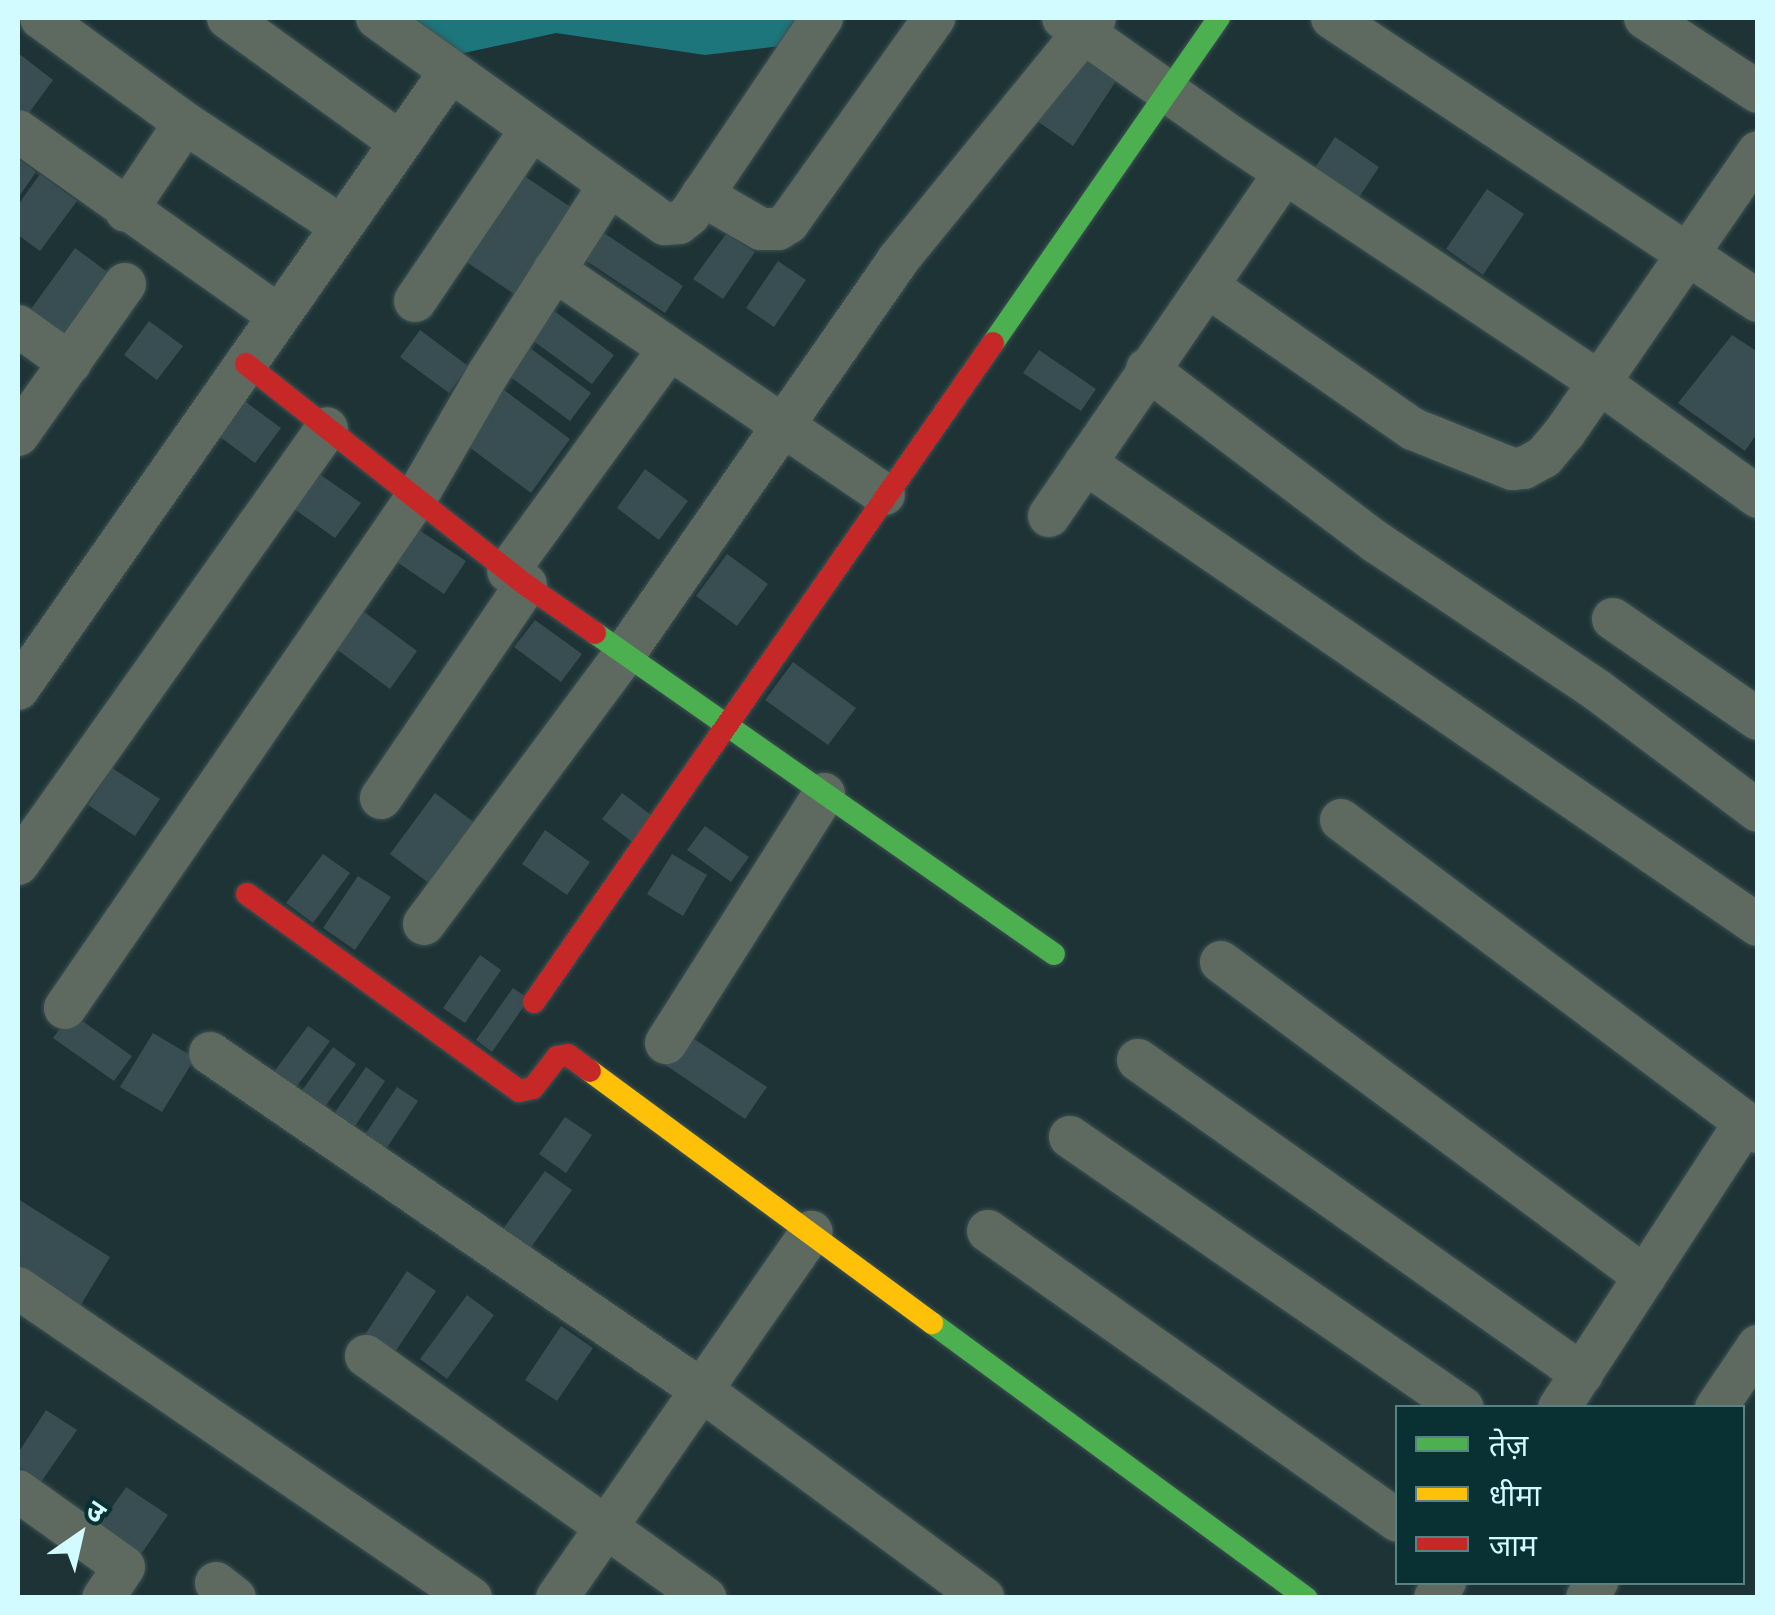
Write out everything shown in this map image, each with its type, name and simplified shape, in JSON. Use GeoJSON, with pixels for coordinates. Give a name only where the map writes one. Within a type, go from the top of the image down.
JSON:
{"type":"FeatureCollection","features":[{"type":"Feature","properties":{"kind":"street"},"geometry":{"type":"LineString","coordinates":[[41,18],[185,123],[339,225]]}},
{"type":"Feature","properties":{"kind":"street"},"geometry":{"type":"LineString","coordinates":[[228,18],[399,142]]}},
{"type":"Feature","properties":{"kind":"street"},"geometry":{"type":"LineString","coordinates":[[377,18],[608,188],[664,224],[679,224],[702,196],[822,18]]}},
{"type":"Feature","properties":{"kind":"street"},"geometry":{"type":"LineString","coordinates":[[702,196],[761,229],[778,229],[788,222],[934,18]]}},
{"type":"Feature","properties":{"kind":"street"},"geometry":{"type":"LineString","coordinates":[[534,1002],[1218,18]]}},
{"type":"Feature","properties":{"kind":"street"},"geometry":{"type":"LineString","coordinates":[[1332,18],[1758,301]]}},
{"type":"Feature","properties":{"kind":"street"},"geometry":{"type":"LineString","coordinates":[[1645,18],[1758,92]]}},
{"type":"Feature","properties":{"kind":"street"},"geometry":{"type":"LineString","coordinates":[[424,924],[625,653],[897,261],[1081,23],[1285,173],[1600,383],[1758,497]]}},
{"type":"Feature","properties":{"kind":"street"},"geometry":{"type":"LineString","coordinates":[[18,690],[339,225],[450,72]]}},
{"type":"Feature","properties":{"kind":"street"},"geometry":{"type":"LineString","coordinates":[[126,211],[185,123]]}},
{"type":"Feature","properties":{"kind":"street"},"geometry":{"type":"LineString","coordinates":[[18,130],[126,211],[278,315]]}},
{"type":"Feature","properties":{"kind":"street"},"geometry":{"type":"LineString","coordinates":[[415,302],[530,131]]}},
{"type":"Feature","properties":{"kind":"street"},"geometry":{"type":"LineString","coordinates":[[1049,516],[1285,173]]}},
{"type":"Feature","properties":{"kind":"street"},"geometry":{"type":"LineString","coordinates":[[1207,286],[1413,429],[1512,470],[1534,465],[1544,458],[1600,383],[1684,252],[1751,174]]}},
{"type":"Feature","properties":{"kind":"street"},"geometry":{"type":"LineString","coordinates":[[65,1008],[416,498],[608,188]]}},
{"type":"Feature","properties":{"kind":"street"},"geometry":{"type":"LineString","coordinates":[[554,270],[884,494]]}},
{"type":"Feature","properties":{"kind":"street"},"geometry":{"type":"LineString","coordinates":[[18,435],[125,284]]}},
{"type":"Feature","properties":{"kind":"street"},"geometry":{"type":"LineString","coordinates":[[18,326],[70,363]]}},
{"type":"Feature","properties":{"kind":"street"},"geometry":{"type":"LineString","coordinates":[[381,798],[517,578],[669,349]]}},
{"type":"Feature","properties":{"kind":"street"},"geometry":{"type":"LineString","coordinates":[[246,364],[517,578],[1054,954]]}},
{"type":"Feature","properties":{"kind":"street"},"geometry":{"type":"LineString","coordinates":[[1147,369],[1376,542],[1596,690],[1758,811]]}},
{"type":"Feature","properties":{"kind":"street"},"geometry":{"type":"LineString","coordinates":[[18,864],[327,428]]}},
{"type":"Feature","properties":{"kind":"street"},"geometry":{"type":"LineString","coordinates":[[1085,463],[1758,925]]}},
{"type":"Feature","properties":{"kind":"street"},"geometry":{"type":"LineString","coordinates":[[1613,619],[1758,719]]}},
{"type":"Feature","properties":{"kind":"street"},"geometry":{"type":"LineString","coordinates":[[666,1043],[824,794]]}},
{"type":"Feature","properties":{"kind":"street"},"geometry":{"type":"LineString","coordinates":[[1138,1060],[1570,1391],[1751,1128],[1341,820]]}},
{"type":"Feature","properties":{"kind":"street"},"geometry":{"type":"LineString","coordinates":[[247,894],[519,1091],[533,1088],[558,1058],[568,1054],[1307,1598]]}},
{"type":"Feature","properties":{"kind":"street"},"geometry":{"type":"LineString","coordinates":[[1221,962],[1645,1277]]}},
{"type":"Feature","properties":{"kind":"street"},"geometry":{"type":"LineString","coordinates":[[210,1053],[700,1389],[982,1598]]}},
{"type":"Feature","properties":{"kind":"street"},"geometry":{"type":"LineString","coordinates":[[1070,1138],[1459,1405]]}},
{"type":"Feature","properties":{"kind":"street"},"geometry":{"type":"LineString","coordinates":[[988,1231],[1395,1519]]}},
{"type":"Feature","properties":{"kind":"street"},"geometry":{"type":"LineString","coordinates":[[557,1598],[812,1232]]}},
{"type":"Feature","properties":{"kind":"street"},"geometry":{"type":"LineString","coordinates":[[18,1288],[471,1598]]}},
{"type":"Feature","properties":{"kind":"street"},"geometry":{"type":"LineString","coordinates":[[366,1356],[705,1598]]}},
{"type":"Feature","properties":{"kind":"street"},"geometry":{"type":"LineString","coordinates":[[1718,1405],[1755,1356]]}},
{"type":"Feature","properties":{"kind":"street"},"geometry":{"type":"LineString","coordinates":[[18,1491],[124,1567],[103,1598]]}},
{"type":"Feature","properties":{"kind":"water"},"geometry":{"type":"Polygon","coordinates":[[[409,18],[820,18],[814,42],[705,55],[556,33],[459,54],[409,18]]]}},
{"type":"Feature","properties":{"kind":"building"},"geometry":{"type":"Polygon","coordinates":[[[18,53],[53,80],[18,128],[18,53]]]}},
{"type":"Feature","properties":{"kind":"building"},"geometry":{"type":"Polygon","coordinates":[[[1080,57],[1116,81],[1073,146],[1037,121],[1080,57]]]}},
{"type":"Feature","properties":{"kind":"building"},"geometry":{"type":"Polygon","coordinates":[[[1335,137],[1379,167],[1358,199],[1314,169],[1335,137]]]}},
{"type":"Feature","properties":{"kind":"building"},"geometry":{"type":"Polygon","coordinates":[[[18,158],[36,172],[18,198],[18,158]]]}},
{"type":"Feature","properties":{"kind":"building"},"geometry":{"type":"Polygon","coordinates":[[[517,171],[572,208],[514,294],[459,257],[517,171]]]}},
{"type":"Feature","properties":{"kind":"building"},"geometry":{"type":"Polygon","coordinates":[[[40,174],[77,201],[40,251],[18,235],[18,205],[40,174]]]}},
{"type":"Feature","properties":{"kind":"building"},"geometry":{"type":"Polygon","coordinates":[[[1487,189],[1524,214],[1483,275],[1446,249],[1487,189]]]}},
{"type":"Feature","properties":{"kind":"building"},"geometry":{"type":"Polygon","coordinates":[[[601,231],[683,286],[665,313],[582,258],[601,231]]]}},
{"type":"Feature","properties":{"kind":"building"},"geometry":{"type":"Polygon","coordinates":[[[726,234],[755,252],[723,299],[693,279],[726,234]]]}},
{"type":"Feature","properties":{"kind":"building"},"geometry":{"type":"Polygon","coordinates":[[[75,248],[113,276],[64,343],[26,316],[75,248]]]}},
{"type":"Feature","properties":{"kind":"building"},"geometry":{"type":"Polygon","coordinates":[[[778,261],[806,280],[774,327],[746,308],[778,261]]]}},
{"type":"Feature","properties":{"kind":"building"},"geometry":{"type":"Polygon","coordinates":[[[546,305],[614,355],[592,384],[524,334],[546,305]]]}},
{"type":"Feature","properties":{"kind":"building"},"geometry":{"type":"Polygon","coordinates":[[[149,321],[183,346],[157,380],[124,355],[149,321]]]}},
{"type":"Feature","properties":{"kind":"building"},"geometry":{"type":"Polygon","coordinates":[[[420,330],[468,366],[449,393],[400,357],[420,330]]]}},
{"type":"Feature","properties":{"kind":"building"},"geometry":{"type":"Polygon","coordinates":[[[1732,335],[1758,352],[1758,432],[1745,451],[1678,403],[1732,335]]]}},
{"type":"Feature","properties":{"kind":"building"},"geometry":{"type":"Polygon","coordinates":[[[519,340],[591,393],[570,421],[498,368],[519,340]]]}},
{"type":"Feature","properties":{"kind":"building"},"geometry":{"type":"Polygon","coordinates":[[[1039,350],[1096,389],[1081,411],[1023,373],[1039,350]]]}},
{"type":"Feature","properties":{"kind":"building"},"geometry":{"type":"Polygon","coordinates":[[[500,387],[570,439],[531,493],[461,441],[500,387]]]}},
{"type":"Feature","properties":{"kind":"building"},"geometry":{"type":"Polygon","coordinates":[[[234,393],[281,428],[255,463],[208,428],[234,393]]]}},
{"type":"Feature","properties":{"kind":"building"},"geometry":{"type":"Polygon","coordinates":[[[645,469],[688,501],[659,540],[617,508],[645,469]]]}},
{"type":"Feature","properties":{"kind":"building"},"geometry":{"type":"Polygon","coordinates":[[[315,471],[361,503],[335,538],[290,506],[315,471]]]}},
{"type":"Feature","properties":{"kind":"building"},"geometry":{"type":"Polygon","coordinates":[[[410,524],[466,561],[444,594],[388,556],[410,524]]]}},
{"type":"Feature","properties":{"kind":"building"},"geometry":{"type":"Polygon","coordinates":[[[727,554],[768,584],[737,626],[696,596],[727,554]]]}},
{"type":"Feature","properties":{"kind":"building"},"geometry":{"type":"Polygon","coordinates":[[[363,611],[417,651],[390,689],[335,648],[363,611]]]}},
{"type":"Feature","properties":{"kind":"building"},"geometry":{"type":"Polygon","coordinates":[[[535,620],[582,654],[561,682],[514,647],[535,620]]]}},
{"type":"Feature","properties":{"kind":"building"},"geometry":{"type":"Polygon","coordinates":[[[793,662],[856,708],[828,745],[765,700],[793,662]]]}},
{"type":"Feature","properties":{"kind":"building"},"geometry":{"type":"Polygon","coordinates":[[[112,768],[160,799],[135,836],[88,805],[112,768]]]}},
{"type":"Feature","properties":{"kind":"building"},"geometry":{"type":"Polygon","coordinates":[[[435,793],[479,826],[434,887],[390,854],[435,793]]]}},
{"type":"Feature","properties":{"kind":"building"},"geometry":{"type":"Polygon","coordinates":[[[622,793],[659,821],[639,847],[602,819],[622,793]]]}},
{"type":"Feature","properties":{"kind":"building"},"geometry":{"type":"Polygon","coordinates":[[[705,826],[749,857],[731,882],[687,850],[705,826]]]}},
{"type":"Feature","properties":{"kind":"building"},"geometry":{"type":"Polygon","coordinates":[[[545,830],[590,862],[567,895],[522,864],[545,830]]]}},
{"type":"Feature","properties":{"kind":"building"},"geometry":{"type":"Polygon","coordinates":[[[323,854],[350,873],[313,923],[286,903],[323,854]]]}},
{"type":"Feature","properties":{"kind":"building"},"geometry":{"type":"Polygon","coordinates":[[[672,854],[707,875],[683,916],[647,894],[672,854]]]}},
{"type":"Feature","properties":{"kind":"building"},"geometry":{"type":"Polygon","coordinates":[[[358,876],[391,897],[355,950],[323,928],[358,876]]]}},
{"type":"Feature","properties":{"kind":"building"},"geometry":{"type":"Polygon","coordinates":[[[480,955],[501,970],[465,1023],[443,1008],[480,955]]]}},
{"type":"Feature","properties":{"kind":"building"},"geometry":{"type":"Polygon","coordinates":[[[513,988],[529,999],[492,1052],[476,1040],[513,988]]]}},
{"type":"Feature","properties":{"kind":"building"},"geometry":{"type":"Polygon","coordinates":[[[71,1013],[132,1056],[114,1081],[53,1038],[71,1013]]]}},
{"type":"Feature","properties":{"kind":"building"},"geometry":{"type":"Polygon","coordinates":[[[308,1026],[330,1041],[292,1093],[270,1077],[308,1026]]]}},
{"type":"Feature","properties":{"kind":"building"},"geometry":{"type":"Polygon","coordinates":[[[153,1033],[195,1058],[162,1112],[120,1087],[153,1033]]]}},
{"type":"Feature","properties":{"kind":"building"},"geometry":{"type":"Polygon","coordinates":[[[685,1033],[767,1087],[745,1119],[664,1064],[685,1033]]]}},
{"type":"Feature","properties":{"kind":"building"},"geometry":{"type":"Polygon","coordinates":[[[333,1047],[356,1064],[321,1112],[298,1096],[333,1047]]]}},
{"type":"Feature","properties":{"kind":"building"},"geometry":{"type":"Polygon","coordinates":[[[366,1067],[385,1081],[349,1135],[329,1121],[366,1067]]]}},
{"type":"Feature","properties":{"kind":"building"},"geometry":{"type":"Polygon","coordinates":[[[397,1087],[418,1101],[382,1155],[360,1142],[397,1087]]]}},
{"type":"Feature","properties":{"kind":"building"},"geometry":{"type":"Polygon","coordinates":[[[565,1117],[592,1135],[566,1173],[539,1154],[565,1117]]]}},
{"type":"Feature","properties":{"kind":"building"},"geometry":{"type":"Polygon","coordinates":[[[545,1171],[572,1190],[522,1260],[495,1240],[545,1171]]]}},
{"type":"Feature","properties":{"kind":"building"},"geometry":{"type":"Polygon","coordinates":[[[18,1199],[110,1257],[74,1316],[18,1281],[18,1199]]]}},
{"type":"Feature","properties":{"kind":"building"},"geometry":{"type":"Polygon","coordinates":[[[407,1271],[436,1291],[393,1355],[364,1336],[407,1271]]]}},
{"type":"Feature","properties":{"kind":"building"},"geometry":{"type":"Polygon","coordinates":[[[467,1295],[494,1315],[447,1379],[420,1359],[467,1295]]]}},
{"type":"Feature","properties":{"kind":"building"},"geometry":{"type":"Polygon","coordinates":[[[561,1326],[593,1348],[557,1401],[525,1380],[561,1326]]]}},
{"type":"Feature","properties":{"kind":"building"},"geometry":{"type":"Polygon","coordinates":[[[46,1410],[77,1430],[41,1482],[18,1466],[18,1453],[46,1410]]]}},
{"type":"Feature","properties":{"kind":"building"},"geometry":{"type":"Polygon","coordinates":[[[126,1487],[168,1515],[139,1557],[97,1529],[126,1487]]]}},
{"type":"Feature","properties":{"kind":"traffic: fast"},"geometry":{"type":"LineString","coordinates":[[993,343],[1219,18]]}},
{"type":"Feature","properties":{"kind":"traffic: fast"},"geometry":{"type":"LineString","coordinates":[[595,633],[1054,954]]}},
{"type":"Feature","properties":{"kind":"traffic: fast"},"geometry":{"type":"LineString","coordinates":[[932,1323],[1307,1598]]}},
{"type":"Feature","properties":{"kind":"traffic: slow"},"geometry":{"type":"LineString","coordinates":[[590,1071],[932,1323]]}},
{"type":"Feature","properties":{"kind":"traffic: jam"},"geometry":{"type":"LineString","coordinates":[[534,1002],[993,343]]}},
{"type":"Feature","properties":{"kind":"traffic: jam"},"geometry":{"type":"LineString","coordinates":[[246,364],[526,585],[595,633]]}},
{"type":"Feature","properties":{"kind":"traffic: jam"},"geometry":{"type":"LineString","coordinates":[[247,894],[519,1091],[533,1088],[557,1057],[568,1055],[590,1071]]}}]}
